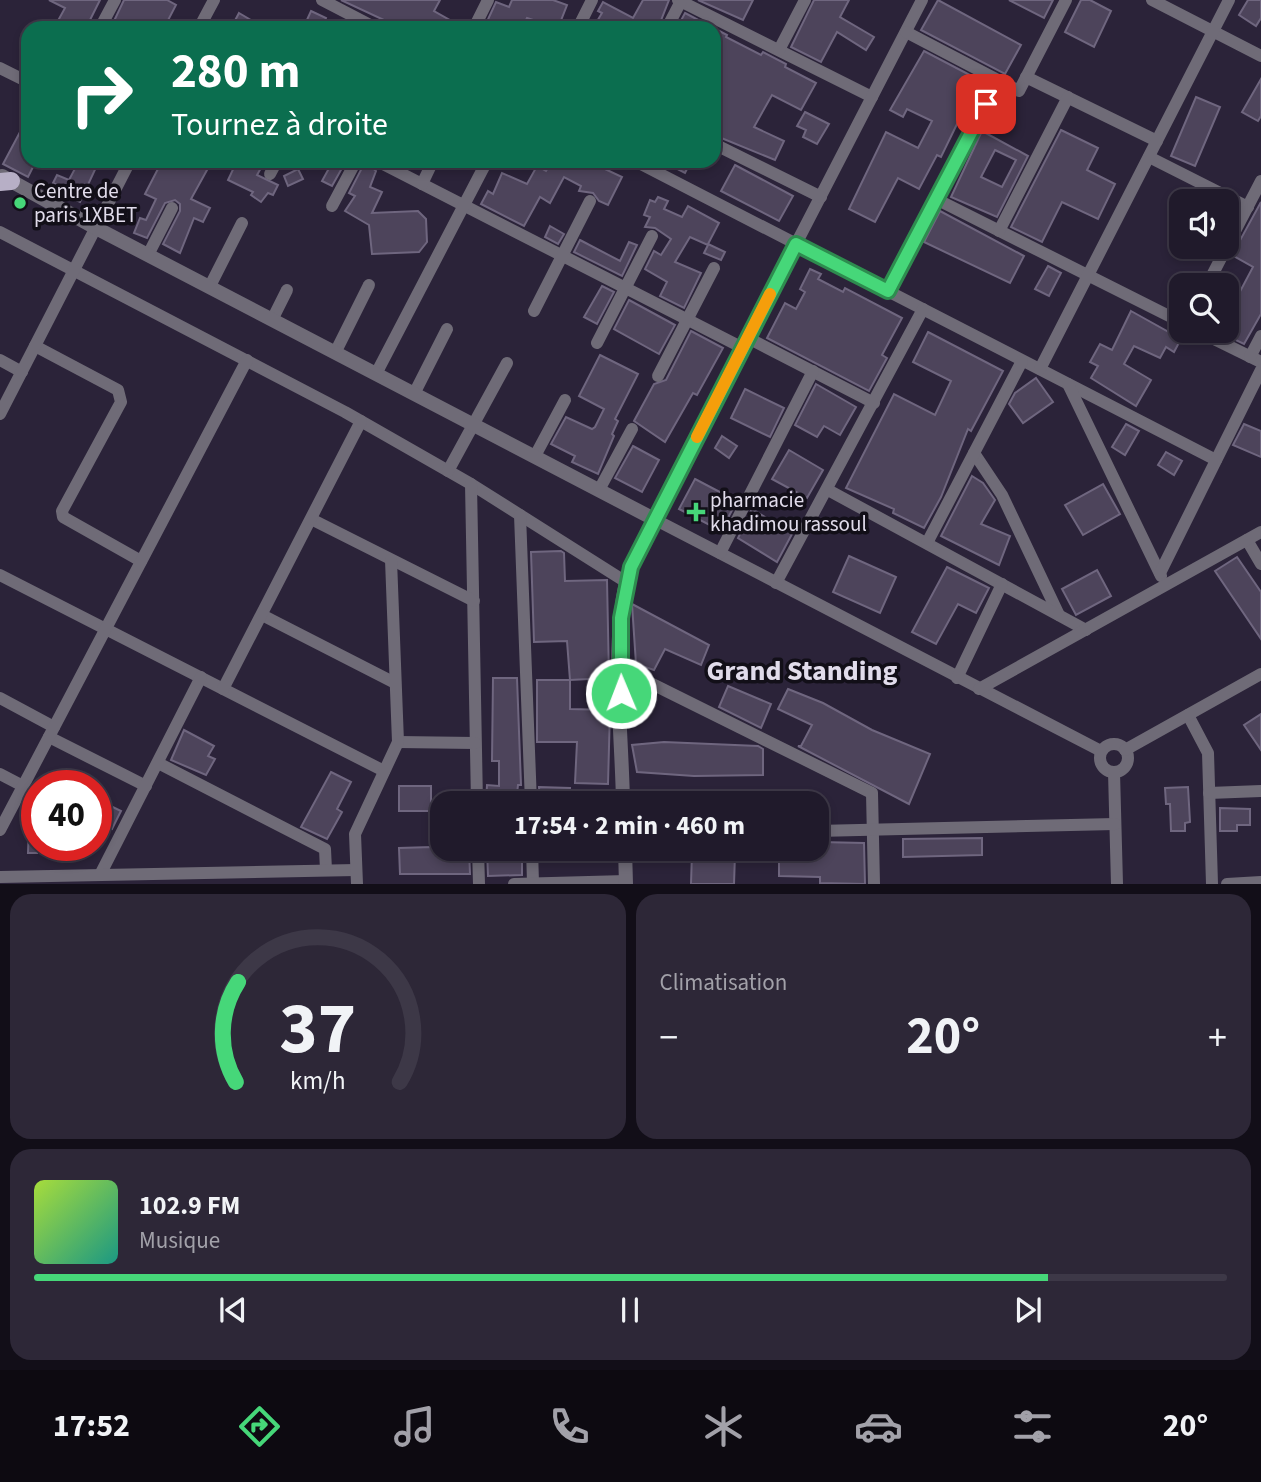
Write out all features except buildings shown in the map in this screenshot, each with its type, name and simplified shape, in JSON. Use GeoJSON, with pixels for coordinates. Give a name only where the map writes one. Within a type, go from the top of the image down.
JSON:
{"type":"FeatureCollection","features":[{"type":"Feature","properties":{"kind":"street"},"geometry":{"type":"LineString","coordinates":[[104,21],[115,0]]}},
{"type":"Feature","properties":{"kind":"street"},"geometry":{"type":"LineString","coordinates":[[203,21],[214,0]]}},
{"type":"Feature","properties":{"kind":"street"},"geometry":{"type":"LineString","coordinates":[[322,0],[347,6],[367,21]]}},
{"type":"Feature","properties":{"kind":"street"},"geometry":{"type":"LineString","coordinates":[[478,21],[488,0]]}},
{"type":"Feature","properties":{"kind":"street"},"geometry":{"type":"LineString","coordinates":[[582,21],[592,0]]}},
{"type":"Feature","properties":{"kind":"street"},"geometry":{"type":"LineString","coordinates":[[779,50],[804,0]]}},
{"type":"Feature","properties":{"kind":"street"},"geometry":{"type":"LineString","coordinates":[[623,791],[620,668],[626,582],[654,519],[922,0]]}},
{"type":"Feature","properties":{"kind":"street"},"geometry":{"type":"LineString","coordinates":[[906,32],[1019,91],[1066,0]]}},
{"type":"Feature","properties":{"kind":"street"},"geometry":{"type":"LineString","coordinates":[[1152,0],[1261,56]]}},
{"type":"Feature","properties":{"kind":"street"},"geometry":{"type":"LineString","coordinates":[[1040,369],[1229,0]]}},
{"type":"Feature","properties":{"kind":"street"},"geometry":{"type":"LineString","coordinates":[[670,21],[679,1],[720,21]]}},
{"type":"Feature","properties":{"kind":"street"},"geometry":{"type":"LineString","coordinates":[[721,22],[872,97]]}},
{"type":"Feature","properties":{"kind":"street"},"geometry":{"type":"LineString","coordinates":[[0,68],[21,78]]}},
{"type":"Feature","properties":{"kind":"street"},"geometry":{"type":"LineString","coordinates":[[1026,77],[1157,141]]}},
{"type":"Feature","properties":{"kind":"street"},"geometry":{"type":"LineString","coordinates":[[888,291],[998,80]]}},
{"type":"Feature","properties":{"kind":"street"},"geometry":{"type":"LineString","coordinates":[[999,231],[1068,97]]}},
{"type":"Feature","properties":{"kind":"street"},"geometry":{"type":"LineString","coordinates":[[721,147],[821,197]]}},
{"type":"Feature","properties":{"kind":"street"},"geometry":{"type":"LineString","coordinates":[[1149,157],[1248,207]]}},
{"type":"Feature","properties":{"kind":"street"},"geometry":{"type":"LineString","coordinates":[[0,414],[127,168]]}},
{"type":"Feature","properties":{"kind":"street"},"geometry":{"type":"LineString","coordinates":[[270,174],[273,168]]}},
{"type":"Feature","properties":{"kind":"street"},"geometry":{"type":"LineString","coordinates":[[332,206],[352,168]]}},
{"type":"Feature","properties":{"kind":"street"},"geometry":{"type":"LineString","coordinates":[[391,168],[687,319],[813,372],[874,403]]}},
{"type":"Feature","properties":{"kind":"street"},"geometry":{"type":"LineString","coordinates":[[422,184],[430,168]]}},
{"type":"Feature","properties":{"kind":"street"},"geometry":{"type":"LineString","coordinates":[[377,372],[484,168]]}},
{"type":"Feature","properties":{"kind":"street"},"geometry":{"type":"LineString","coordinates":[[649,168],[1216,460]]}},
{"type":"Feature","properties":{"kind":"street"},"geometry":{"type":"LineString","coordinates":[[4,179],[1101,751]]}},
{"type":"Feature","properties":{"kind":"street"},"geometry":{"type":"LineString","coordinates":[[1214,273],[1261,181]]}},
{"type":"Feature","properties":{"kind":"street"},"geometry":{"type":"LineString","coordinates":[[936,199],[1169,316]]}},
{"type":"Feature","properties":{"kind":"street"},"geometry":{"type":"LineString","coordinates":[[534,311],[590,201]]}},
{"type":"Feature","properties":{"kind":"street"},"geometry":{"type":"LineString","coordinates":[[148,255],[172,208]]}},
{"type":"Feature","properties":{"kind":"street"},"geometry":{"type":"LineString","coordinates":[[210,286],[242,223]]}},
{"type":"Feature","properties":{"kind":"street"},"geometry":{"type":"LineString","coordinates":[[0,232],[360,421],[471,484],[626,582]]}},
{"type":"Feature","properties":{"kind":"street"},"geometry":{"type":"LineString","coordinates":[[597,343],[652,236]]}},
{"type":"Feature","properties":{"kind":"street"},"geometry":{"type":"LineString","coordinates":[[658,376],[714,268]]}},
{"type":"Feature","properties":{"kind":"street"},"geometry":{"type":"LineString","coordinates":[[335,351],[369,285]]}},
{"type":"Feature","properties":{"kind":"street"},"geometry":{"type":"LineString","coordinates":[[273,318],[287,290]]}},
{"type":"Feature","properties":{"kind":"street"},"geometry":{"type":"LineString","coordinates":[[776,583],[828,491],[923,309]]}},
{"type":"Feature","properties":{"kind":"street"},"geometry":{"type":"LineString","coordinates":[[415,392],[447,329]]}},
{"type":"Feature","properties":{"kind":"street"},"geometry":{"type":"LineString","coordinates":[[1222,343],[1256,360],[1261,336]]}},
{"type":"Feature","properties":{"kind":"street"},"geometry":{"type":"LineString","coordinates":[[35,346],[118,390],[121,402],[62,511],[63,517],[141,561]]}},
{"type":"Feature","properties":{"kind":"street"},"geometry":{"type":"LineString","coordinates":[[0,360],[22,372]]}},
{"type":"Feature","properties":{"kind":"street"},"geometry":{"type":"LineString","coordinates":[[32,770],[247,360]]}},
{"type":"Feature","properties":{"kind":"street"},"geometry":{"type":"LineString","coordinates":[[927,543],[1023,360]]}},
{"type":"Feature","properties":{"kind":"street"},"geometry":{"type":"LineString","coordinates":[[449,471],[506,363]]}},
{"type":"Feature","properties":{"kind":"street"},"geometry":{"type":"LineString","coordinates":[[1163,579],[1216,460],[1261,370]]}},
{"type":"Feature","properties":{"kind":"street"},"geometry":{"type":"LineString","coordinates":[[720,553],[813,372]]}},
{"type":"Feature","properties":{"kind":"street"},"geometry":{"type":"LineString","coordinates":[[1068,384],[1163,579]]}},
{"type":"Feature","properties":{"kind":"street"},"geometry":{"type":"LineString","coordinates":[[536,456],[565,400]]}},
{"type":"Feature","properties":{"kind":"street"},"geometry":{"type":"LineString","coordinates":[[223,689],[313,520],[360,421]]}},
{"type":"Feature","properties":{"kind":"street"},"geometry":{"type":"LineString","coordinates":[[599,490],[632,429]]}},
{"type":"Feature","properties":{"kind":"street"},"geometry":{"type":"LineString","coordinates":[[974,453],[1002,495],[1059,615]]}},
{"type":"Feature","properties":{"kind":"street"},"geometry":{"type":"LineString","coordinates":[[471,484],[477,791]]}},
{"type":"Feature","properties":{"kind":"street"},"geometry":{"type":"LineString","coordinates":[[828,491],[1086,629]]}},
{"type":"Feature","properties":{"kind":"street"},"geometry":{"type":"LineString","coordinates":[[520,515],[531,791]]}},
{"type":"Feature","properties":{"kind":"street"},"geometry":{"type":"LineString","coordinates":[[313,520],[474,601]]}},
{"type":"Feature","properties":{"kind":"street"},"geometry":{"type":"LineString","coordinates":[[979,689],[1086,629],[1163,579],[1261,532]]}},
{"type":"Feature","properties":{"kind":"street"},"geometry":{"type":"LineString","coordinates":[[1247,540],[1261,564]]}},
{"type":"Feature","properties":{"kind":"street"},"geometry":{"type":"LineString","coordinates":[[357,884],[355,834],[398,742],[391,560]]}},
{"type":"Feature","properties":{"kind":"street"},"geometry":{"type":"LineString","coordinates":[[0,575],[384,771]]}},
{"type":"Feature","properties":{"kind":"street"},"geometry":{"type":"LineString","coordinates":[[957,678],[1002,584]]}},
{"type":"Feature","properties":{"kind":"street"},"geometry":{"type":"LineString","coordinates":[[262,615],[395,683]]}},
{"type":"Feature","properties":{"kind":"street"},"geometry":{"type":"LineString","coordinates":[[620,668],[872,793],[874,884]]}},
{"type":"Feature","properties":{"kind":"street"},"geometry":{"type":"LineString","coordinates":[[1125,750],[1261,674]]}},
{"type":"Feature","properties":{"kind":"street"},"geometry":{"type":"LineString","coordinates":[[101,873],[201,677]]}},
{"type":"Feature","properties":{"kind":"street"},"geometry":{"type":"LineString","coordinates":[[0,698],[52,732],[146,786]]}},
{"type":"Feature","properties":{"kind":"street"},"geometry":{"type":"LineString","coordinates":[[1188,715],[1208,753],[1212,884]]}},
{"type":"Feature","properties":{"kind":"street"},"geometry":{"type":"LineString","coordinates":[[398,742],[475,743]]}},
{"type":"Feature","properties":{"kind":"street"},"geometry":{"type":"LineString","coordinates":[[1101,751],[1112,744],[1125,750]]}},
{"type":"Feature","properties":{"kind":"street"},"geometry":{"type":"LineString","coordinates":[[1114,772],[1127,764],[1125,750]]}},
{"type":"Feature","properties":{"kind":"street"},"geometry":{"type":"LineString","coordinates":[[1101,751],[1102,765],[1114,772]]}},
{"type":"Feature","properties":{"kind":"street"},"geometry":{"type":"LineString","coordinates":[[158,763],[325,849],[326,870]]}},
{"type":"Feature","properties":{"kind":"street"},"geometry":{"type":"LineString","coordinates":[[1114,772],[1117,884]]}},
{"type":"Feature","properties":{"kind":"street"},"geometry":{"type":"LineString","coordinates":[[0,774],[21,785]]}},
{"type":"Feature","properties":{"kind":"street"},"geometry":{"type":"LineString","coordinates":[[0,830],[21,790]]}},
{"type":"Feature","properties":{"kind":"street"},"geometry":{"type":"LineString","coordinates":[[1209,793],[1261,791]]}},
{"type":"Feature","properties":{"kind":"street"},"geometry":{"type":"LineString","coordinates":[[829,831],[1115,824]]}},
{"type":"Feature","properties":{"kind":"street"},"geometry":{"type":"LineString","coordinates":[[478,861],[479,884]]}},
{"type":"Feature","properties":{"kind":"street"},"geometry":{"type":"LineString","coordinates":[[533,861],[534,883]]}},
{"type":"Feature","properties":{"kind":"street"},"geometry":{"type":"LineString","coordinates":[[514,884],[626,882],[625,861]]}},
{"type":"Feature","properties":{"kind":"street"},"geometry":{"type":"LineString","coordinates":[[0,877],[101,873],[169,878],[269,877],[326,870],[356,870]]}},
{"type":"Feature","properties":{"kind":"street"},"geometry":{"type":"LineString","coordinates":[[1227,884],[1261,882]]}},
{"type":"Feature","properties":{"kind":"slow traffic"},"geometry":{"type":"LineString","coordinates":[[697,437],[770,294]]}},
{"type":"Feature","properties":{"kind":"place","name":"Centre de paris 1XBET"},"geometry":{"type":"Point","coordinates":[20,203]}},
{"type":"Feature","properties":{"kind":"place","name":"pharmacie khadimou rassoul"},"geometry":{"type":"Point","coordinates":[696,512]}},
{"type":"Feature","properties":{"kind":"district","name":"Grand Standing"},"geometry":{"type":"Point","coordinates":[802,670]}},
{"type":"Feature","properties":{"kind":"route"},"geometry":{"type":"LineString","coordinates":[[621,693],[621,618],[631,567],[796,244],[888,291],[986,104]]}}]}
